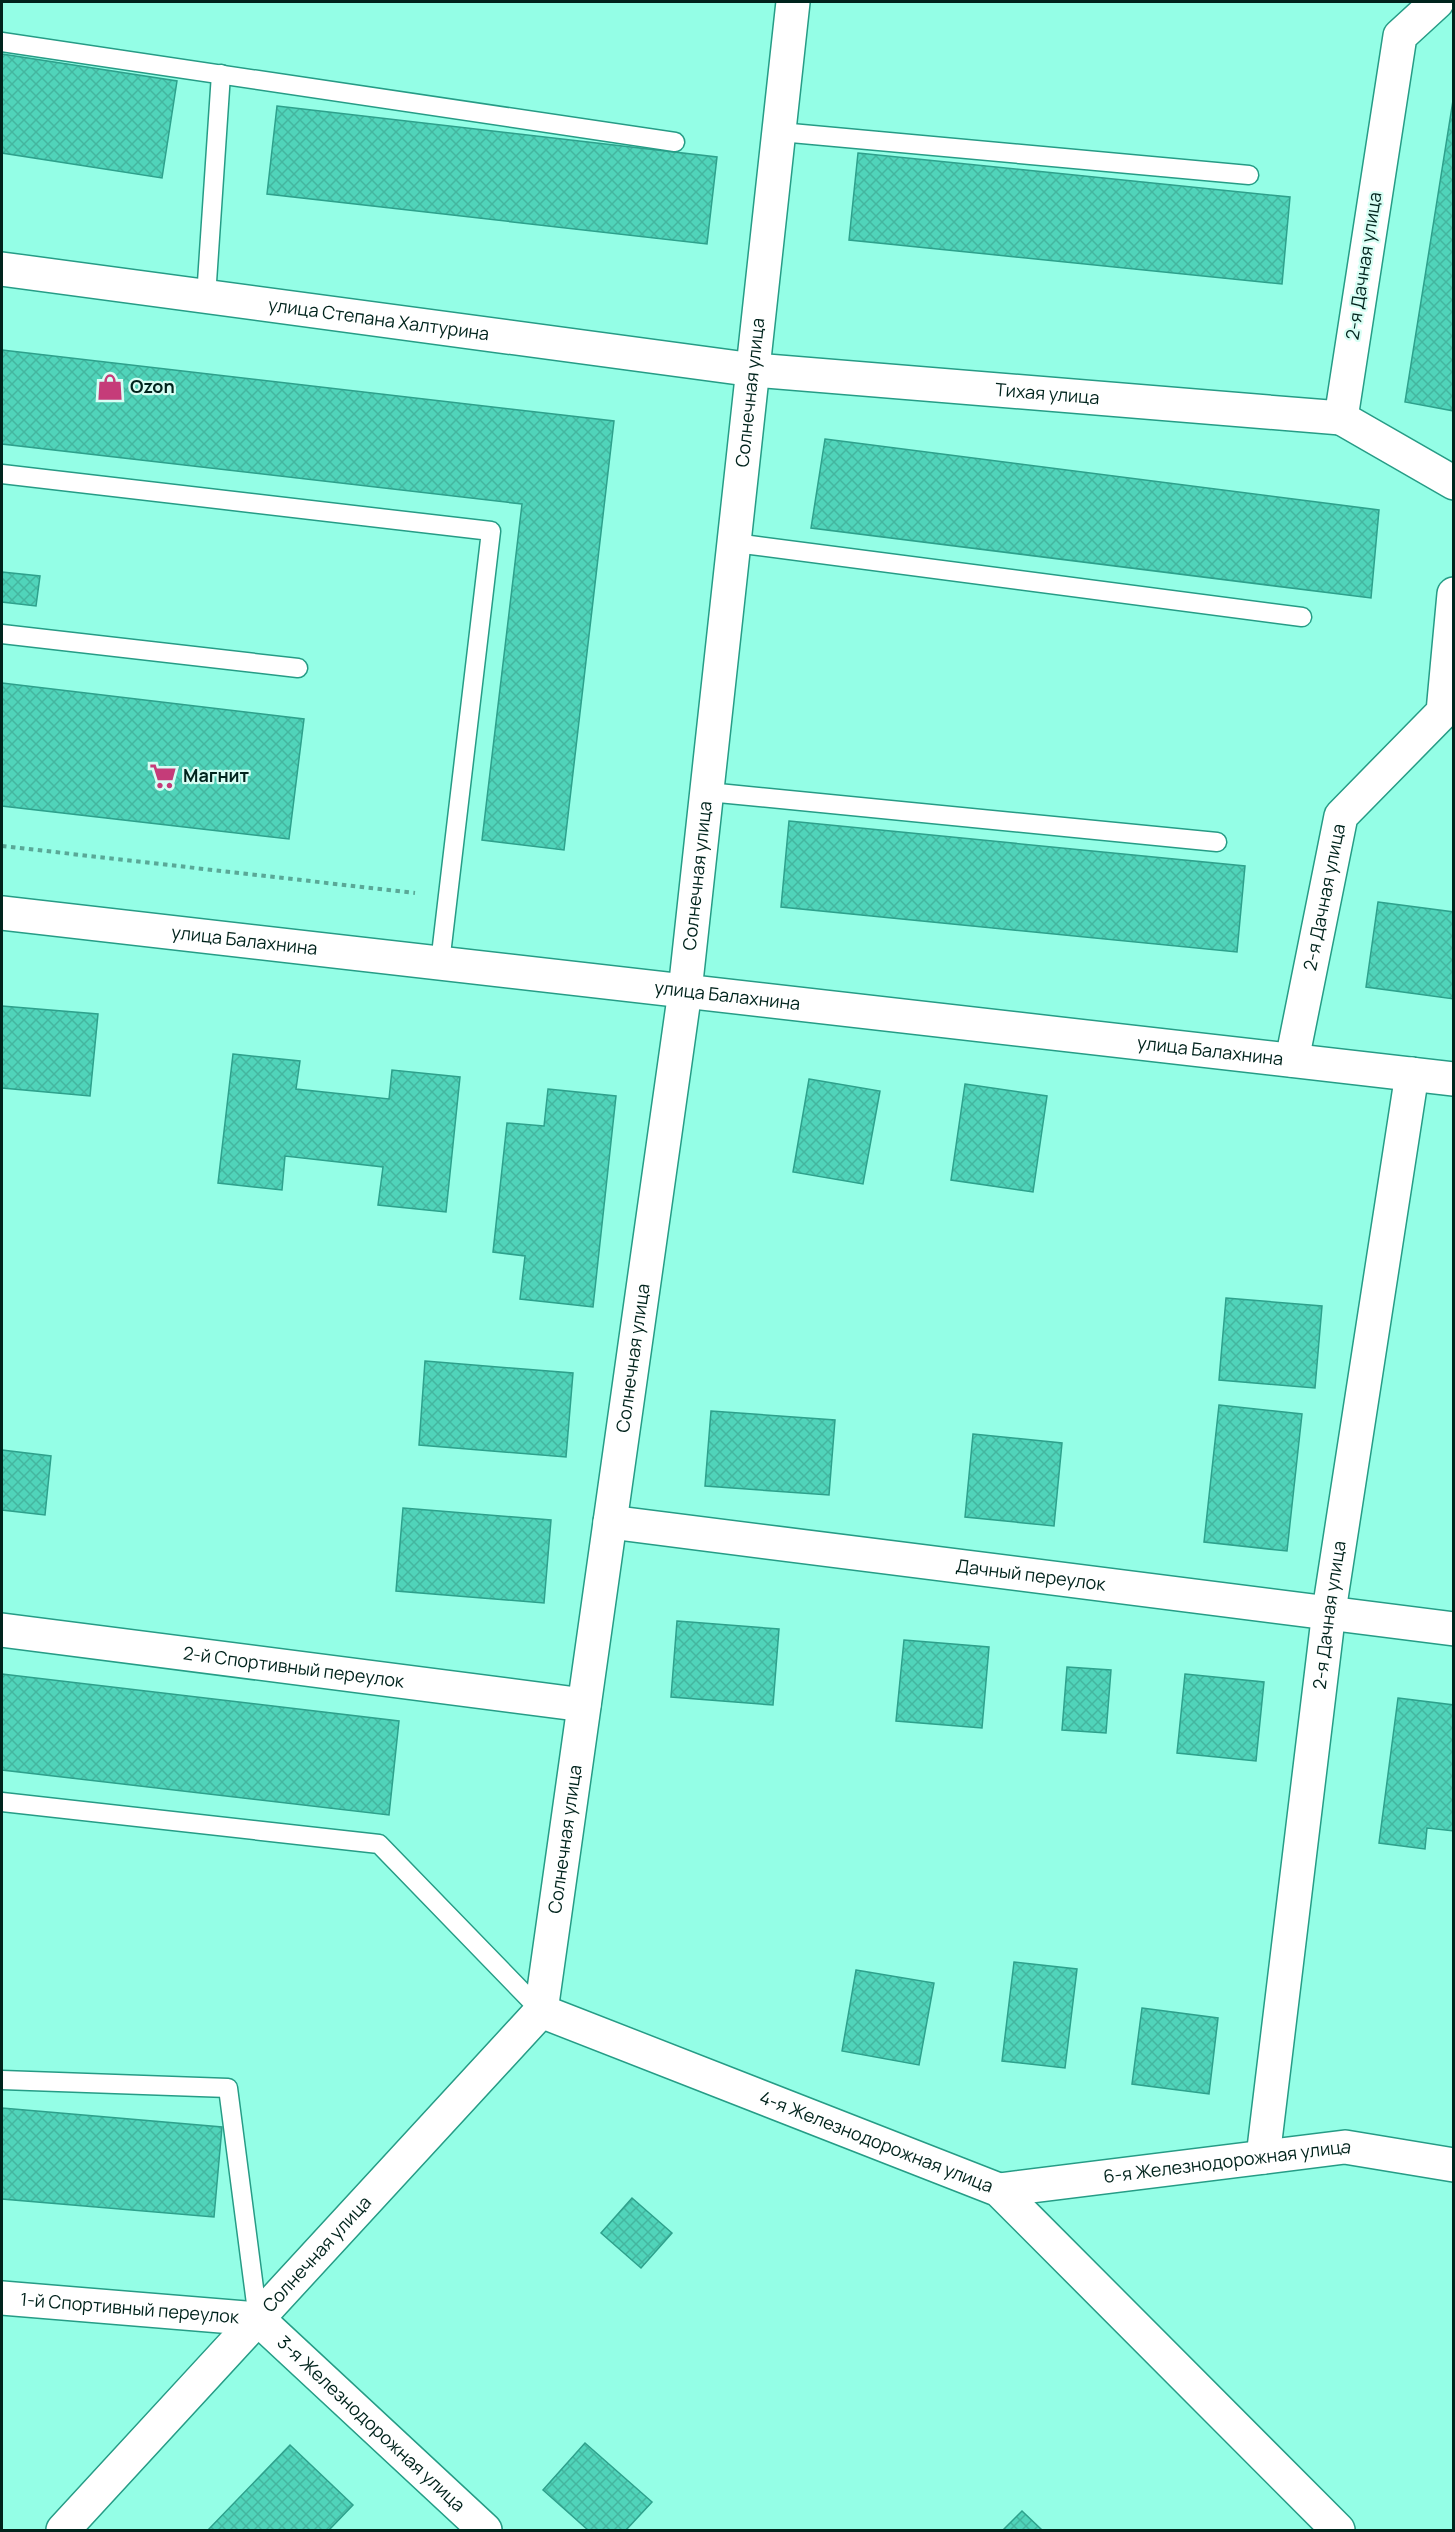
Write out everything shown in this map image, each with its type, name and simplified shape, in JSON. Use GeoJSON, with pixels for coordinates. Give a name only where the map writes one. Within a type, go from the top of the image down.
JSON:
{"type":"FeatureCollection","features":[{"type":"Feature","properties":{"kind":"street","name":"Солнечная улица"},"geometry":{"type":"LineString","coordinates":[[63,2530],[541,2011],[685,991],[793,2]]}},
{"type":"Feature","properties":{"kind":"street","name":"2-я Дачная улица"},"geometry":{"type":"LineString","coordinates":[[1341,418],[1400,36],[1437,2]]}},
{"type":"Feature","properties":{"kind":"street","name":"улица Степана Халтурина"},"geometry":{"type":"LineString","coordinates":[[2,269],[754,370]]}},
{"type":"Feature","properties":{"kind":"street","name":"Тихая улица"},"geometry":{"type":"LineString","coordinates":[[754,370],[1341,418]]}},
{"type":"Feature","properties":{"kind":"street"},"geometry":{"type":"LineString","coordinates":[[1341,418],[1454,483]]}},
{"type":"Feature","properties":{"kind":"street","name":"2-я Дачная улица"},"geometry":{"type":"LineString","coordinates":[[1292,1060],[1341,816],[1443,712],[1454,594]]}},
{"type":"Feature","properties":{"kind":"street","name":"улица Балахнина"},"geometry":{"type":"LineString","coordinates":[[2,913],[1454,1079]]}},
{"type":"Feature","properties":{"kind":"street","name":"2-я Дачная улица"},"geometry":{"type":"LineString","coordinates":[[1263,2157],[1329,1611],[1412,1074]]}},
{"type":"Feature","properties":{"kind":"street","name":"Дачный переулок"},"geometry":{"type":"LineString","coordinates":[[610,1522],[1329,1611],[1454,1629]]}},
{"type":"Feature","properties":{"kind":"street","name":"2-й Спортивный переулок"},"geometry":{"type":"LineString","coordinates":[[2,1630],[584,1705]]}},
{"type":"Feature","properties":{"kind":"street","name":"4-я Железнодорожная улица"},"geometry":{"type":"LineString","coordinates":[[541,2011],[999,2190],[1338,2530]]}},
{"type":"Feature","properties":{"kind":"street","name":"6-я Железнодорожная улица"},"geometry":{"type":"LineString","coordinates":[[999,2190],[1345,2147],[1454,2165]]}},
{"type":"Feature","properties":{"kind":"street","name":"1-й Спортивный переулок"},"geometry":{"type":"LineString","coordinates":[[2,2298],[258,2319]]}},
{"type":"Feature","properties":{"kind":"street","name":"3-я Железнодорожная улица"},"geometry":{"type":"LineString","coordinates":[[258,2319],[484,2530]]}},
{"type":"Feature","properties":{"kind":"lane"},"geometry":{"type":"LineString","coordinates":[[2,42],[675,141]]}},
{"type":"Feature","properties":{"kind":"lane"},"geometry":{"type":"LineString","coordinates":[[206,297],[221,74]]}},
{"type":"Feature","properties":{"kind":"lane"},"geometry":{"type":"LineString","coordinates":[[780,132],[1249,175]]}},
{"type":"Feature","properties":{"kind":"lane"},"geometry":{"type":"LineString","coordinates":[[2,474],[491,531],[440,963]]}},
{"type":"Feature","properties":{"kind":"lane"},"geometry":{"type":"LineString","coordinates":[[735,543],[1302,617]]}},
{"type":"Feature","properties":{"kind":"lane"},"geometry":{"type":"LineString","coordinates":[[2,634],[298,668]]}},
{"type":"Feature","properties":{"kind":"lane"},"geometry":{"type":"LineString","coordinates":[[708,792],[1217,842]]}},
{"type":"Feature","properties":{"kind":"lane"},"geometry":{"type":"LineString","coordinates":[[2,1802],[379,1844],[541,2011]]}},
{"type":"Feature","properties":{"kind":"lane"},"geometry":{"type":"LineString","coordinates":[[2,2080],[228,2088],[258,2319]]}},
{"type":"Feature","properties":{"kind":"path"},"geometry":{"type":"LineString","coordinates":[[2,846],[447,897]]}},
{"type":"Feature","properties":{"kind":"building"},"geometry":{"type":"Polygon","coordinates":[[[2,54],[177,81],[162,178],[2,153],[2,54]]]}},
{"type":"Feature","properties":{"kind":"building"},"geometry":{"type":"Polygon","coordinates":[[[1454,94],[1454,411],[1405,402],[1454,94]]]}},
{"type":"Feature","properties":{"kind":"building"},"geometry":{"type":"Polygon","coordinates":[[[277,106],[717,157],[707,244],[267,194],[277,106]]]}},
{"type":"Feature","properties":{"kind":"building"},"geometry":{"type":"Polygon","coordinates":[[[858,153],[1290,197],[1282,284],[849,240],[858,153]]]}},
{"type":"Feature","properties":{"kind":"building"},"geometry":{"type":"Polygon","coordinates":[[[2,350],[614,421],[564,850],[482,840],[522,504],[2,444],[2,350]]]}},
{"type":"Feature","properties":{"kind":"building"},"geometry":{"type":"Polygon","coordinates":[[[825,439],[1379,510],[1371,598],[811,528],[825,439]]]}},
{"type":"Feature","properties":{"kind":"building"},"geometry":{"type":"Polygon","coordinates":[[[2,572],[40,576],[36,606],[2,602],[2,572]]]}},
{"type":"Feature","properties":{"kind":"building"},"geometry":{"type":"Polygon","coordinates":[[[2,683],[304,719],[289,839],[2,806],[2,683]]]}},
{"type":"Feature","properties":{"kind":"building"},"geometry":{"type":"Polygon","coordinates":[[[789,821],[1245,866],[1237,952],[781,907],[789,821]]]}},
{"type":"Feature","properties":{"kind":"building"},"geometry":{"type":"Polygon","coordinates":[[[1378,902],[1454,912],[1454,999],[1366,987],[1378,902]]]}},
{"type":"Feature","properties":{"kind":"building"},"geometry":{"type":"Polygon","coordinates":[[[2,1006],[98,1014],[90,1096],[2,1088],[2,1006]]]}},
{"type":"Feature","properties":{"kind":"building"},"geometry":{"type":"Polygon","coordinates":[[[233,1054],[300,1061],[296,1089],[389,1099],[392,1070],[460,1077],[446,1212],[378,1205],[383,1167],[285,1156],[282,1190],[218,1183],[233,1054]]]}},
{"type":"Feature","properties":{"kind":"building"},"geometry":{"type":"Polygon","coordinates":[[[809,1079],[880,1091],[863,1184],[793,1172],[809,1079]]]}},
{"type":"Feature","properties":{"kind":"building"},"geometry":{"type":"Polygon","coordinates":[[[965,1084],[1047,1096],[1033,1192],[951,1180],[965,1084]]]}},
{"type":"Feature","properties":{"kind":"building"},"geometry":{"type":"Polygon","coordinates":[[[548,1089],[616,1096],[593,1307],[520,1299],[525,1256],[493,1252],[507,1123],[544,1126],[548,1089]]]}},
{"type":"Feature","properties":{"kind":"building"},"geometry":{"type":"Polygon","coordinates":[[[1226,1298],[1322,1306],[1315,1388],[1219,1380],[1226,1298]]]}},
{"type":"Feature","properties":{"kind":"building"},"geometry":{"type":"Polygon","coordinates":[[[425,1361],[573,1373],[566,1457],[419,1445],[425,1361]]]}},
{"type":"Feature","properties":{"kind":"building"},"geometry":{"type":"Polygon","coordinates":[[[1219,1405],[1302,1414],[1287,1551],[1204,1542],[1219,1405]]]}},
{"type":"Feature","properties":{"kind":"building"},"geometry":{"type":"Polygon","coordinates":[[[711,1411],[835,1420],[829,1495],[705,1486],[711,1411]]]}},
{"type":"Feature","properties":{"kind":"building"},"geometry":{"type":"Polygon","coordinates":[[[973,1434],[1062,1443],[1054,1526],[965,1517],[973,1434]]]}},
{"type":"Feature","properties":{"kind":"building"},"geometry":{"type":"Polygon","coordinates":[[[2,1450],[51,1456],[45,1515],[2,1510],[2,1450]]]}},
{"type":"Feature","properties":{"kind":"building"},"geometry":{"type":"Polygon","coordinates":[[[403,1508],[551,1520],[544,1603],[396,1591],[403,1508]]]}},
{"type":"Feature","properties":{"kind":"building"},"geometry":{"type":"Polygon","coordinates":[[[677,1621],[779,1629],[773,1705],[671,1697],[677,1621]]]}},
{"type":"Feature","properties":{"kind":"building"},"geometry":{"type":"Polygon","coordinates":[[[904,1640],[989,1647],[982,1728],[896,1721],[904,1640]]]}},
{"type":"Feature","properties":{"kind":"building"},"geometry":{"type":"Polygon","coordinates":[[[1067,1667],[1111,1670],[1106,1733],[1062,1730],[1067,1667]]]}},
{"type":"Feature","properties":{"kind":"building"},"geometry":{"type":"Polygon","coordinates":[[[2,1674],[399,1721],[389,1815],[2,1770],[2,1674]]]}},
{"type":"Feature","properties":{"kind":"building"},"geometry":{"type":"Polygon","coordinates":[[[1185,1674],[1264,1682],[1256,1761],[1177,1753],[1185,1674]]]}},
{"type":"Feature","properties":{"kind":"building"},"geometry":{"type":"Polygon","coordinates":[[[1398,1698],[1454,1705],[1454,1831],[1427,1828],[1425,1849],[1379,1843],[1398,1698]]]}},
{"type":"Feature","properties":{"kind":"building"},"geometry":{"type":"Polygon","coordinates":[[[1014,1962],[1077,1969],[1065,2068],[1002,2061],[1014,1962]]]}},
{"type":"Feature","properties":{"kind":"building"},"geometry":{"type":"Polygon","coordinates":[[[856,1970],[934,1983],[919,2065],[842,2051],[856,1970]]]}},
{"type":"Feature","properties":{"kind":"building"},"geometry":{"type":"Polygon","coordinates":[[[1142,2008],[1218,2018],[1209,2094],[1132,2084],[1142,2008]]]}},
{"type":"Feature","properties":{"kind":"building"},"geometry":{"type":"Polygon","coordinates":[[[2,2108],[222,2127],[214,2217],[2,2199],[2,2108]]]}},
{"type":"Feature","properties":{"kind":"building"},"geometry":{"type":"Polygon","coordinates":[[[632,2198],[672,2233],[641,2268],[601,2233],[632,2198]]]}},
{"type":"Feature","properties":{"kind":"building"},"geometry":{"type":"Polygon","coordinates":[[[585,2443],[652,2502],[626,2530],[588,2530],[543,2490],[585,2443]]]}},
{"type":"Feature","properties":{"kind":"building"},"geometry":{"type":"Polygon","coordinates":[[[290,2445],[353,2505],[329,2530],[208,2530],[290,2445]]]}},
{"type":"Feature","properties":{"kind":"building"},"geometry":{"type":"Polygon","coordinates":[[[1022,2511],[1042,2530],[1003,2530],[1022,2511]]]}},
{"type":"Feature","properties":{"kind":"place","name":"Ozon"},"geometry":{"type":"Point","coordinates":[110,387]}},
{"type":"Feature","properties":{"kind":"place","name":"Магнит"},"geometry":{"type":"Point","coordinates":[163,776]}}]}
